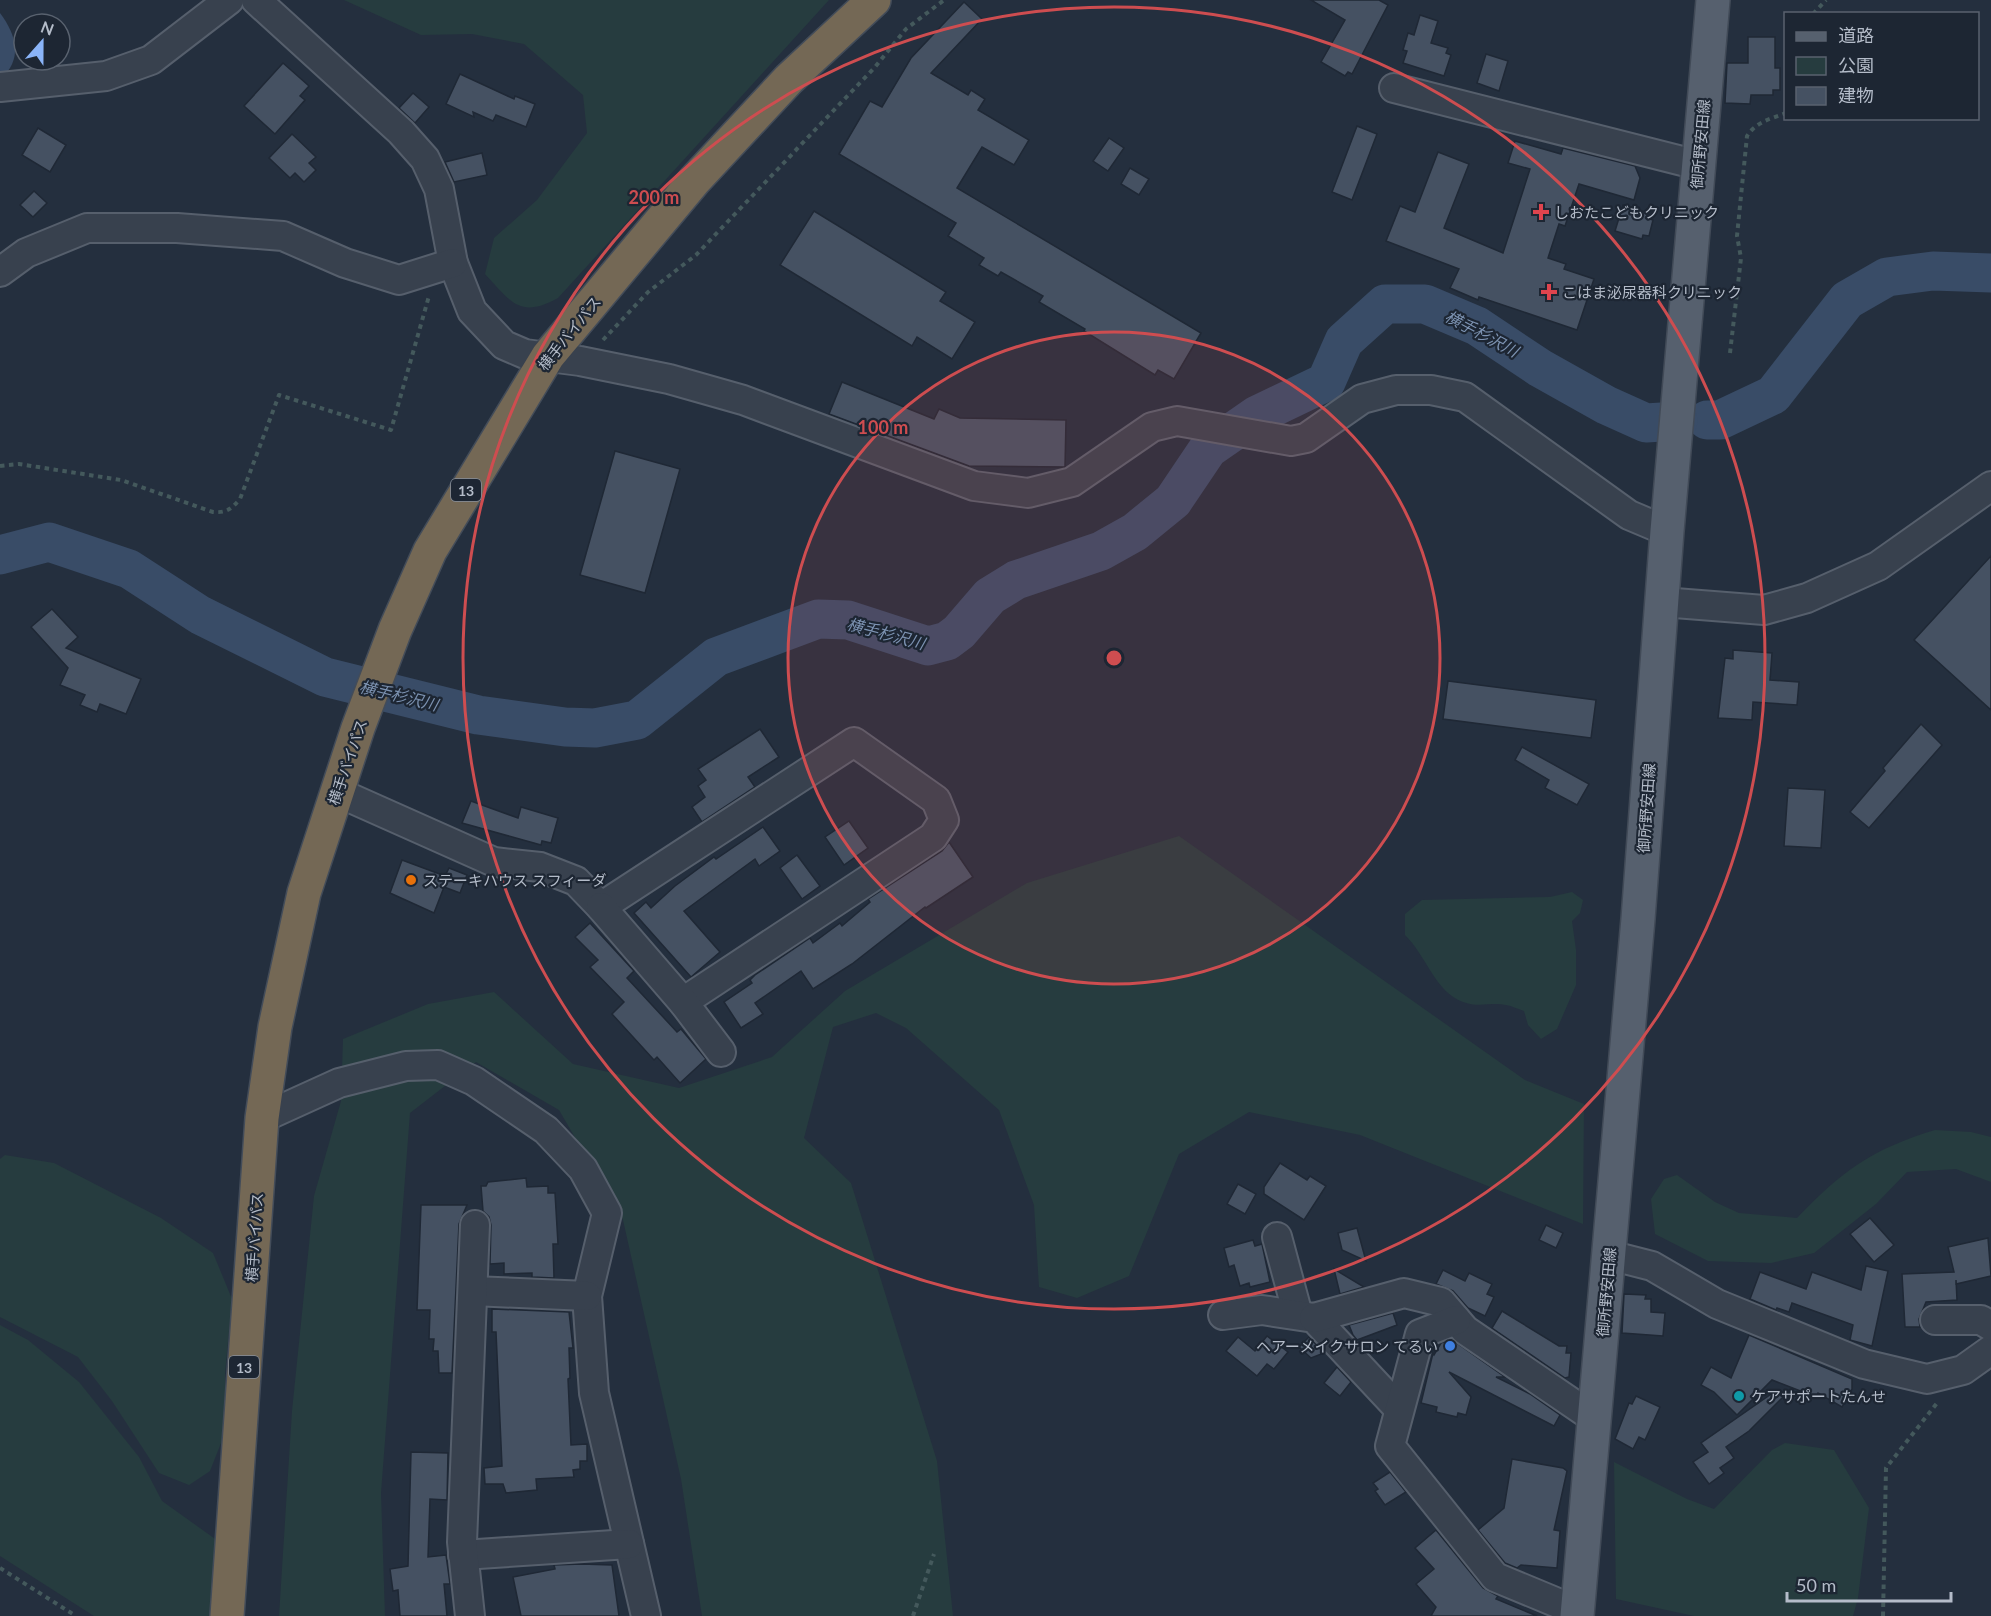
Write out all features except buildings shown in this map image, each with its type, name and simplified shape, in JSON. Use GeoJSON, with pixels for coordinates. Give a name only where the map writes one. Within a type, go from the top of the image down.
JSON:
{"type":"FeatureCollection","features":[{"type":"Feature","properties":{"kind":"highway","name":"横手バイパス"},"geometry":{"type":"LineString","coordinates":[[227,1616],[262,1118],[275,1027],[304,893],[358,728],[395,630],[430,551],[563,358],[695,180],[789,79],[874,0]]}},
{"type":"Feature","properties":{"kind":"main road","name":"御所野安田線"},"geometry":{"type":"LineString","coordinates":[[1577,1614],[1713,0]]}},
{"type":"Feature","properties":{"kind":"street"},"geometry":{"type":"LineString","coordinates":[[0,87],[106,76],[151,60],[229,0]]}},
{"type":"Feature","properties":{"kind":"street"},"geometry":{"type":"LineString","coordinates":[[256,0],[401,132],[425,159],[439,189],[444,266],[472,311],[504,345],[525,354],[563,358],[669,379],[743,400],[974,486],[1028,493],[1072,482],[1152,427],[1177,421],[1291,441],[1306,438],[1362,399],[1396,390],[1431,390],[1465,397],[1629,515],[1667,531]]}},
{"type":"Feature","properties":{"kind":"street"},"geometry":{"type":"LineString","coordinates":[[1394,88],[1698,165]]}},
{"type":"Feature","properties":{"kind":"street"},"geometry":{"type":"LineString","coordinates":[[0,272],[26,253],[87,228],[177,228],[283,236],[345,263],[399,280],[444,266]]}},
{"type":"Feature","properties":{"kind":"street"},"geometry":{"type":"LineString","coordinates":[[1662,602],[1764,610],[1807,598],[1878,566],[1991,486]]}},
{"type":"Feature","properties":{"kind":"street"},"geometry":{"type":"LineString","coordinates":[[601,907],[854,742],[936,800],[944,820],[933,837],[683,1002]]}},
{"type":"Feature","properties":{"kind":"street"},"geometry":{"type":"LineString","coordinates":[[337,792],[494,862],[540,867],[576,881],[683,1002],[721,1052]]}},
{"type":"Feature","properties":{"kind":"street"},"geometry":{"type":"LineString","coordinates":[[262,1118],[339,1083],[406,1066],[438,1065],[474,1082],[546,1130],[583,1169],[607,1213],[587,1296],[594,1393],[646,1616]]}},
{"type":"Feature","properties":{"kind":"street"},"geometry":{"type":"LineString","coordinates":[[471,1616],[463,1555],[475,1225]]}},
{"type":"Feature","properties":{"kind":"street"},"geometry":{"type":"LineString","coordinates":[[1277,1237],[1306,1316],[1399,1409]]}},
{"type":"Feature","properties":{"kind":"street"},"geometry":{"type":"LineString","coordinates":[[1609,1254],[1652,1266],[1717,1304],[1864,1364],[1926,1379],[1963,1370],[1991,1350]]}},
{"type":"Feature","properties":{"kind":"street"},"geometry":{"type":"LineString","coordinates":[[472,1291],[587,1296]]}},
{"type":"Feature","properties":{"kind":"street"},"geometry":{"type":"LineString","coordinates":[[1223,1315],[1262,1310],[1306,1316],[1404,1293],[1441,1302],[1465,1330],[1594,1418]]}},
{"type":"Feature","properties":{"kind":"street"},"geometry":{"type":"LineString","coordinates":[[1456,1320],[1420,1334],[1390,1446],[1496,1577],[1577,1614]]}},
{"type":"Feature","properties":{"kind":"street"},"geometry":{"type":"LineString","coordinates":[[1935,1320],[1981,1320],[1991,1326]]}},
{"type":"Feature","properties":{"kind":"street"},"geometry":{"type":"LineString","coordinates":[[463,1555],[629,1544]]}},
{"type":"Feature","properties":{"kind":"path"},"geometry":{"type":"LineString","coordinates":[[563,358],[600,343],[648,292],[696,255],[875,67],[906,29],[945,0]]}},
{"type":"Feature","properties":{"kind":"path"},"geometry":{"type":"LineString","coordinates":[[1815,12],[1826,0]]}},
{"type":"Feature","properties":{"kind":"path"},"geometry":{"type":"LineString","coordinates":[[1730,353],[1741,258],[1737,236],[1747,136],[1753,127],[1762,121],[1784,113]]}},
{"type":"Feature","properties":{"kind":"path"},"geometry":{"type":"LineString","coordinates":[[0,466],[19,464],[122,480],[213,512],[224,513],[240,499],[279,395],[391,430],[430,294],[444,266]]}},
{"type":"Feature","properties":{"kind":"path"},"geometry":{"type":"LineString","coordinates":[[1883,1616],[1886,1468],[1963,1370]]}},
{"type":"Feature","properties":{"kind":"path"},"geometry":{"type":"LineString","coordinates":[[913,1616],[934,1554]]}},
{"type":"Feature","properties":{"kind":"path"},"geometry":{"type":"LineString","coordinates":[[0,1568],[76,1616]]}},
{"type":"Feature","properties":{"kind":"green space"},"geometry":{"type":"Polygon","coordinates":[[[344,0],[829,0],[558,298],[534,307],[525,307],[502,293],[485,274],[494,238],[537,200],[587,133],[583,95],[524,44],[472,34],[421,35],[344,0]]]}},
{"type":"Feature","properties":{"kind":"green space"},"geometry":{"type":"Polygon","coordinates":[[[1179,836],[1525,1080],[1584,1104],[1583,1224],[1360,1135],[1249,1112],[1179,1154],[1129,1276],[1077,1298],[1039,1287],[1034,1205],[999,1110],[906,1028],[876,1013],[833,1027],[804,1138],[851,1183],[937,1461],[953,1616],[702,1616],[681,1479],[623,1220],[559,1110],[476,1062],[410,1113],[381,1493],[385,1616],[279,1616],[292,1411],[314,1196],[341,1101],[343,1039],[428,1004],[494,992],[573,1064],[679,1088],[772,1057],[845,991],[1027,883],[1179,836]]]}},
{"type":"Feature","properties":{"kind":"green space"},"geometry":{"type":"Polygon","coordinates":[[[1572,892],[1583,900],[1580,913],[1572,921],[1576,950],[1576,985],[1557,1029],[1541,1039],[1528,1025],[1524,1011],[1501,1004],[1469,1004],[1453,997],[1438,982],[1405,935],[1405,914],[1422,900],[1550,897],[1572,892]]]}},
{"type":"Feature","properties":{"kind":"green space"},"geometry":{"type":"Polygon","coordinates":[[[1935,1130],[1971,1132],[1991,1137],[1991,1182],[1956,1169],[1907,1172],[1876,1204],[1814,1253],[1771,1263],[1708,1261],[1655,1234],[1651,1199],[1664,1179],[1677,1175],[1715,1202],[1739,1213],[1797,1218],[1829,1187],[1859,1164],[1893,1145],[1935,1130]]]}},
{"type":"Feature","properties":{"kind":"green space"},"geometry":{"type":"Polygon","coordinates":[[[5,1155],[54,1163],[161,1218],[213,1253],[232,1299],[225,1374],[225,1433],[210,1471],[189,1485],[159,1473],[112,1401],[78,1357],[0,1317],[0,1159],[5,1155]]]}},
{"type":"Feature","properties":{"kind":"green space"},"geometry":{"type":"Polygon","coordinates":[[[0,1325],[28,1340],[79,1382],[139,1457],[162,1501],[218,1541],[216,1616],[94,1616],[0,1556],[0,1325]]]}},
{"type":"Feature","properties":{"kind":"green space"},"geometry":{"type":"Polygon","coordinates":[[[1785,1443],[1834,1450],[1869,1508],[1858,1598],[1853,1616],[1694,1616],[1616,1599],[1614,1462],[1687,1499],[1714,1509],[1772,1450],[1785,1443]]]}},
{"type":"Feature","properties":{"kind":"water"},"geometry":{"type":"Polygon","coordinates":[[[0,13],[12,34],[12,64],[0,80],[0,13]]]}},
{"type":"Feature","properties":{"kind":"waterway","name":"横手杉沢川"},"geometry":{"type":"LineString","coordinates":[[1707,420],[1720,420],[1773,395],[1847,300],[1887,277],[1933,271],[1991,273]]}},
{"type":"Feature","properties":{"kind":"waterway","name":"横手杉沢川"},"geometry":{"type":"LineString","coordinates":[[0,555],[49,542],[129,569],[200,615],[325,677],[478,715],[565,727],[595,728],[637,720],[716,657],[818,619],[848,620],[928,646],[947,641],[959,632],[990,596],[1016,580],[1101,551],[1135,532],[1173,501],[1208,449],[1257,415],[1326,382],[1344,341],[1385,304],[1425,304],[1477,326],[1540,368],[1606,405],[1646,423],[1678,421]]}},
{"type":"Feature","properties":{"kind":"place","name":"しおたこどもクリニック"},"geometry":{"type":"Point","coordinates":[1541,212]}},
{"type":"Feature","properties":{"kind":"place","name":"こはま泌尿器科クリニック"},"geometry":{"type":"Point","coordinates":[1549,292]}},
{"type":"Feature","properties":{"kind":"place","name":"ステーキハウス スフィーダ"},"geometry":{"type":"Point","coordinates":[411,880]}},
{"type":"Feature","properties":{"kind":"place","name":"ヘアーメイクサロン てるい"},"geometry":{"type":"Point","coordinates":[1450,1346]}},
{"type":"Feature","properties":{"kind":"place","name":"ケアサポートたんせ"},"geometry":{"type":"Point","coordinates":[1739,1396]}}]}
